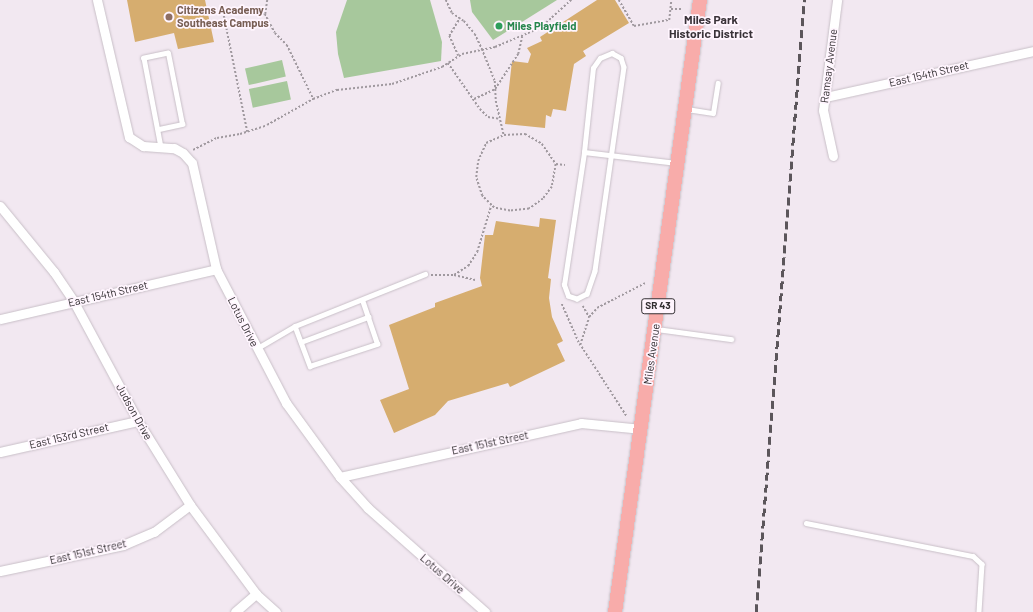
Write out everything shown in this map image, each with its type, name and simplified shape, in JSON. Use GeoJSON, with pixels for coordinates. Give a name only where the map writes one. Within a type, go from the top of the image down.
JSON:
{"type":"FeatureCollection","features":[{"type":"Feature","properties":{"kind":"main road","name":"Miles Avenue"},"geometry":{"type":"LineString","coordinates":[[615,612],[642,429],[700,0]]}},
{"type":"Feature","properties":{"kind":"street","name":"Lotus Drive"},"geometry":{"type":"LineString","coordinates":[[97,0],[125,130],[129,137],[143,146],[161,146],[179,150],[192,163],[216,269],[256,349],[286,403],[340,477],[368,508],[485,612]]}},
{"type":"Feature","properties":{"kind":"street","name":"Ramsay Avenue"},"geometry":{"type":"LineString","coordinates":[[833,156],[823,110],[826,97],[837,0]]}},
{"type":"Feature","properties":{"kind":"street","name":"East 154th Street"},"geometry":{"type":"LineString","coordinates":[[826,97],[1033,51]]}},
{"type":"Feature","properties":{"kind":"street","name":"Judson Drive"},"geometry":{"type":"LineString","coordinates":[[0,206],[54,272],[74,302],[138,421],[190,506],[256,594],[276,612]]}},
{"type":"Feature","properties":{"kind":"street","name":"East 154th Street"},"geometry":{"type":"LineString","coordinates":[[0,319],[216,269]]}},
{"type":"Feature","properties":{"kind":"street","name":"East 153rd Street"},"geometry":{"type":"LineString","coordinates":[[0,452],[138,421]]}},
{"type":"Feature","properties":{"kind":"street","name":"East 151st Street"},"geometry":{"type":"LineString","coordinates":[[340,477],[581,423],[642,429]]}},
{"type":"Feature","properties":{"kind":"street","name":"East 151st Street"},"geometry":{"type":"LineString","coordinates":[[0,571],[123,545],[154,532],[190,506]]}},
{"type":"Feature","properties":{"kind":"street"},"geometry":{"type":"LineString","coordinates":[[235,612],[256,594]]}},
{"type":"Feature","properties":{"kind":"lane"},"geometry":{"type":"LineString","coordinates":[[159,129],[182,124],[168,53],[144,58],[159,129],[161,146]]}},
{"type":"Feature","properties":{"kind":"lane"},"geometry":{"type":"LineString","coordinates":[[612,53],[621,58],[624,66],[592,283],[588,294],[577,299],[568,296],[564,285],[584,152],[593,68],[600,58],[612,53]]}},
{"type":"Feature","properties":{"kind":"lane"},"geometry":{"type":"LineString","coordinates":[[685,109],[713,113],[718,83]]}},
{"type":"Feature","properties":{"kind":"lane"},"geometry":{"type":"LineString","coordinates":[[584,152],[678,164]]}},
{"type":"Feature","properties":{"kind":"lane"},"geometry":{"type":"LineString","coordinates":[[256,349],[295,326],[426,274]]}},
{"type":"Feature","properties":{"kind":"lane"},"geometry":{"type":"LineString","coordinates":[[295,326],[310,366],[377,344],[362,300]]}},
{"type":"Feature","properties":{"kind":"lane"},"geometry":{"type":"LineString","coordinates":[[301,342],[368,317]]}},
{"type":"Feature","properties":{"kind":"lane"},"geometry":{"type":"LineString","coordinates":[[655,329],[731,339]]}},
{"type":"Feature","properties":{"kind":"lane"},"geometry":{"type":"LineString","coordinates":[[806,523],[973,556],[982,564],[978,612]]}},
{"type":"Feature","properties":{"kind":"path"},"geometry":{"type":"LineString","coordinates":[[267,0],[265,14],[275,33],[287,45],[313,99]]}},
{"type":"Feature","properties":{"kind":"path"},"geometry":{"type":"LineString","coordinates":[[446,0],[452,13],[460,18],[475,34],[482,49],[495,81],[495,89],[504,135]]}},
{"type":"Feature","properties":{"kind":"path"},"geometry":{"type":"LineString","coordinates":[[193,150],[217,138],[247,132],[267,125],[313,99],[337,90],[392,84],[448,63],[458,56],[540,28],[571,0]]}},
{"type":"Feature","properties":{"kind":"path"},"geometry":{"type":"LineString","coordinates":[[619,0],[634,26],[669,20],[671,0]]}},
{"type":"Feature","properties":{"kind":"path"},"geometry":{"type":"LineString","coordinates":[[671,9],[682,9]]}},
{"type":"Feature","properties":{"kind":"path"},"geometry":{"type":"LineString","coordinates":[[247,132],[223,13],[250,11],[265,14]]}},
{"type":"Feature","properties":{"kind":"path"},"geometry":{"type":"LineString","coordinates":[[458,56],[448,36],[460,18]]}},
{"type":"Feature","properties":{"kind":"path"},"geometry":{"type":"LineString","coordinates":[[474,99],[495,89],[518,54],[522,35]]}},
{"type":"Feature","properties":{"kind":"path"},"geometry":{"type":"LineString","coordinates":[[448,63],[488,117],[500,119]]}},
{"type":"Feature","properties":{"kind":"path"},"geometry":{"type":"LineString","coordinates":[[525,134],[542,144],[556,164],[552,188],[543,199],[529,209],[510,212],[491,206],[482,196],[476,177],[478,161],[486,143],[504,135],[525,134]]}},
{"type":"Feature","properties":{"kind":"path"},"geometry":{"type":"LineString","coordinates":[[556,164],[565,165]]}},
{"type":"Feature","properties":{"kind":"path"},"geometry":{"type":"LineString","coordinates":[[454,275],[468,266],[477,252],[487,212],[491,206]]}},
{"type":"Feature","properties":{"kind":"path"},"geometry":{"type":"LineString","coordinates":[[426,274],[454,275],[476,280]]}},
{"type":"Feature","properties":{"kind":"path"},"geometry":{"type":"LineString","coordinates":[[580,345],[589,317],[597,308],[645,283]]}},
{"type":"Feature","properties":{"kind":"path"},"geometry":{"type":"LineString","coordinates":[[562,304],[580,345],[626,416]]}},
{"type":"Feature","properties":{"kind":"path"},"geometry":{"type":"LineString","coordinates":[[583,306],[589,317]]}},
{"type":"Feature","properties":{"kind":"green space"},"geometry":{"type":"Polygon","coordinates":[[[347,0],[430,0],[442,42],[441,61],[344,78],[338,54],[336,32],[347,0]]]}},
{"type":"Feature","properties":{"kind":"green space","name":"Miles Playfield"},"geometry":{"type":"Polygon","coordinates":[[[470,0],[557,0],[493,40],[472,12],[470,0]]]}},
{"type":"Feature","properties":{"kind":"green space"},"geometry":{"type":"Polygon","coordinates":[[[282,60],[286,77],[249,85],[245,69],[282,60]]]}},
{"type":"Feature","properties":{"kind":"green space"},"geometry":{"type":"Polygon","coordinates":[[[287,81],[291,100],[253,108],[249,89],[287,81]]]}},
{"type":"Feature","properties":{"kind":"building","name":"Citizens Academy Southeast Campus"},"geometry":{"type":"Polygon","coordinates":[[[127,0],[205,0],[214,42],[178,49],[174,33],[135,42],[127,0]]]}},
{"type":"Feature","properties":{"kind":"building"},"geometry":{"type":"Polygon","coordinates":[[[597,0],[615,0],[629,23],[583,51],[586,56],[574,64],[566,111],[553,109],[551,117],[546,115],[545,128],[505,124],[512,61],[528,63],[531,54],[527,48],[542,41],[540,37],[597,0]]]}},
{"type":"Feature","properties":{"kind":"building"},"geometry":{"type":"Polygon","coordinates":[[[540,218],[556,220],[548,278],[551,279],[549,298],[552,317],[563,341],[557,344],[565,361],[510,387],[508,383],[448,401],[435,415],[394,433],[380,400],[409,389],[389,325],[435,307],[435,303],[482,286],[480,278],[485,235],[493,235],[496,221],[539,227],[540,218]]]}},
{"type":"Feature","properties":{"kind":"railway"},"geometry":{"type":"LineString","coordinates":[[756,612],[804,0]]}},
{"type":"Feature","properties":{"kind":"place","name":"Citizens Academy Southeast Campus"},"geometry":{"type":"Point","coordinates":[169,17]}},
{"type":"Feature","properties":{"kind":"place","name":"Miles Playfield"},"geometry":{"type":"Point","coordinates":[499,26]}},
{"type":"Feature","properties":{"kind":"district","name":"Miles Park Historic District"},"geometry":{"type":"Point","coordinates":[711,27]}}]}
